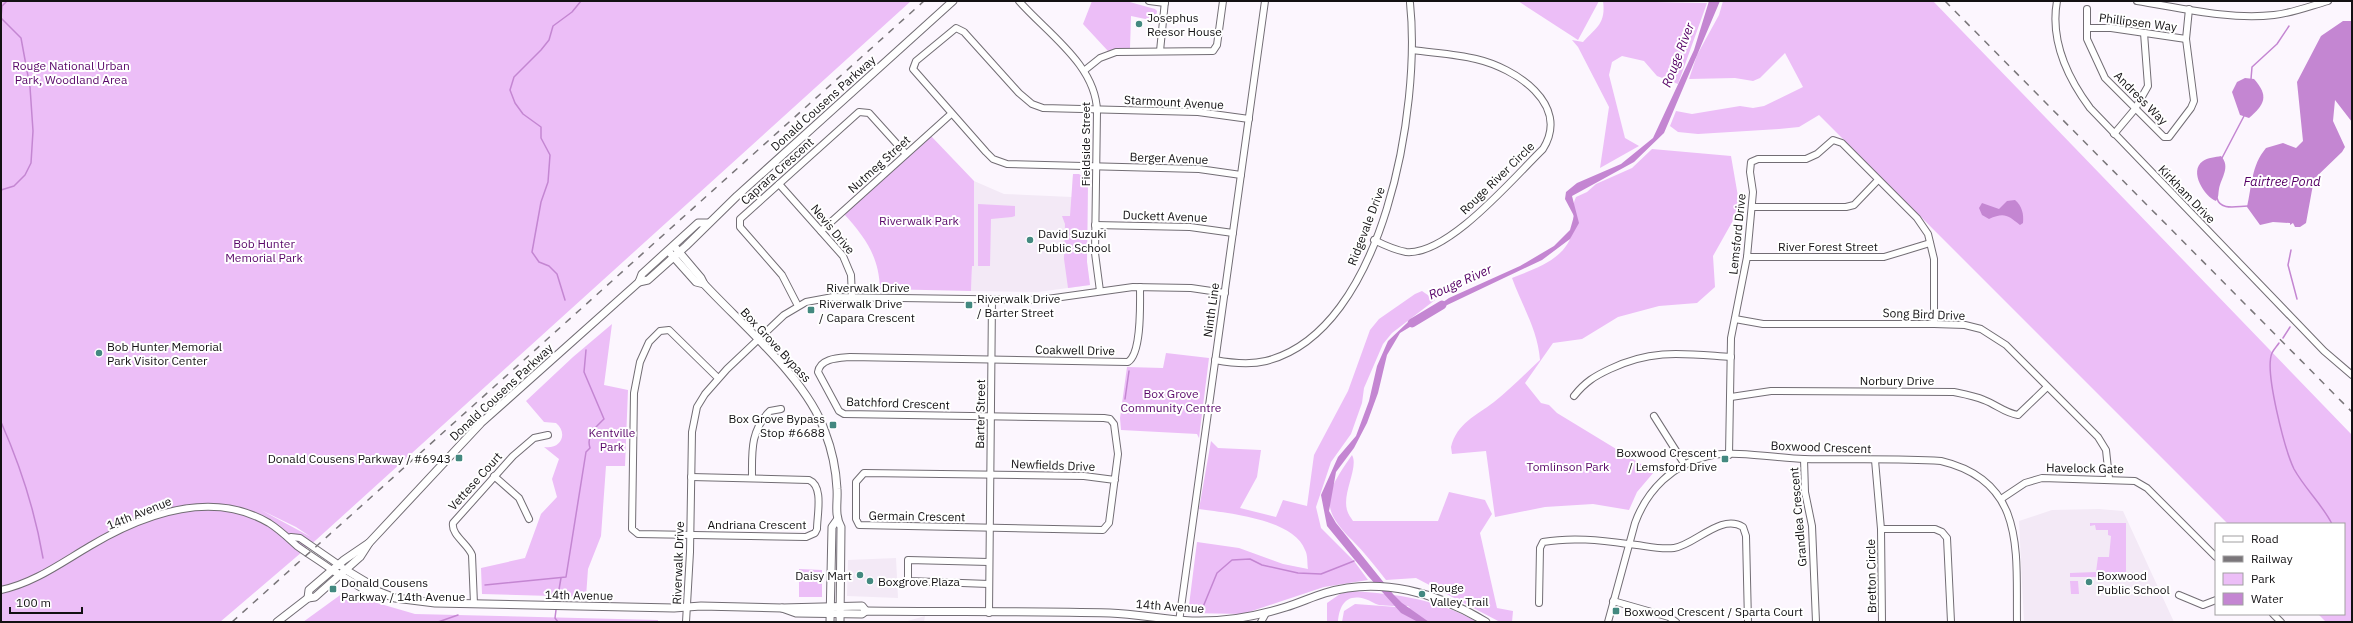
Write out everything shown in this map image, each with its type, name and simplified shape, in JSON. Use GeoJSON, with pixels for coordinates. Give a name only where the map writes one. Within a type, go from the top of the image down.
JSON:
{"type":"FeatureCollection","features":[{"type":"Feature","properties":{"kind":"main road","name":"Donald Cousens Parkway"},"geometry":{"type":"LineString","coordinates":[[639,282],[648,280],[677,255],[704,230],[708,222],[953,1]]}},
{"type":"Feature","properties":{"kind":"main road","name":"Donald Cousens Parkway"},"geometry":{"type":"LineString","coordinates":[[277,622],[308,598],[315,597],[346,570],[360,557],[369,543],[481,423],[639,282],[642,274],[698,223],[708,222]]}},
{"type":"Feature","properties":{"kind":"main road","name":"Box Grove Bypass"},"geometry":{"type":"LineString","coordinates":[[671,248],[696,282],[704,284],[797,382],[823,425],[833,456],[837,489],[837,520],[841,527],[840,622]]}},
{"type":"Feature","properties":{"kind":"main road","name":"Box Grove Bypass"},"geometry":{"type":"LineString","coordinates":[[830,622],[832,527],[837,520]]}},
{"type":"Feature","properties":{"kind":"main road","name":"Donald Cousens Parkway"},"geometry":{"type":"LineString","coordinates":[[308,598],[309,590],[338,565],[369,543]]}},
{"type":"Feature","properties":{"kind":"main road","name":"14th Avenue"},"geometry":{"type":"LineString","coordinates":[[332,570],[367,591],[377,592],[402,599],[436,603],[782,608],[862,606],[866,611]]}},
{"type":"Feature","properties":{"kind":"main road","name":"14th Avenue"},"geometry":{"type":"LineString","coordinates":[[346,570],[371,585],[377,592]]}},
{"type":"Feature","properties":{"kind":"main road","name":"14th Avenue"},"geometry":{"type":"LineString","coordinates":[[782,608],[796,613],[830,614],[862,614],[866,611],[1110,613],[1179,621],[1259,620],[1266,613],[1326,593],[1362,586],[1399,589],[1443,600],[1462,608],[1486,622]]}},
{"type":"Feature","properties":{"kind":"street","name":"Fieldside Street"},"geometry":{"type":"LineString","coordinates":[[1019,1],[1085,70],[1095,92],[1097,110],[1095,258],[1100,291]]}},
{"type":"Feature","properties":{"kind":"street"},"geometry":{"type":"LineString","coordinates":[[1149,1],[1165,2],[1160,51]]}},
{"type":"Feature","properties":{"kind":"street"},"geometry":{"type":"LineString","coordinates":[[1085,70],[1100,58],[1116,52],[1213,51],[1217,45],[1223,1]]}},
{"type":"Feature","properties":{"kind":"street","name":"Ninth Line"},"geometry":{"type":"LineString","coordinates":[[1179,621],[1265,1]]}},
{"type":"Feature","properties":{"kind":"street","name":"Kirkham Drive"},"geometry":{"type":"LineString","coordinates":[[2057,1],[2056,34],[2065,68],[2083,98],[2114,134],[2324,351],[2352,375]]}},
{"type":"Feature","properties":{"kind":"street"},"geometry":{"type":"LineString","coordinates":[[2137,1],[2155,2],[2231,15],[2264,16],[2289,13],[2328,1]]}},
{"type":"Feature","properties":{"kind":"street","name":"Ridgevale Drive"},"geometry":{"type":"LineString","coordinates":[[1215,360],[1262,362],[1288,353],[1308,339],[1336,314],[1349,296],[1389,202],[1402,145],[1412,50],[1410,4]]}},
{"type":"Feature","properties":{"kind":"street","name":"Andress Way"},"geometry":{"type":"LineString","coordinates":[[2087,9],[2087,39],[2091,53],[2105,78],[2164,136],[2173,134],[2194,101],[2186,39],[2189,9]]}},
{"type":"Feature","properties":{"kind":"street","name":"Starmount Avenue"},"geometry":{"type":"LineString","coordinates":[[951,114],[913,69],[916,61],[956,28],[964,32],[1019,93],[1032,104],[1048,109],[1198,112],[1249,119]]}},
{"type":"Feature","properties":{"kind":"street","name":"Phillipsen Way"},"geometry":{"type":"LineString","coordinates":[[2087,28],[2111,28],[2186,39]]}},
{"type":"Feature","properties":{"kind":"street"},"geometry":{"type":"LineString","coordinates":[[2114,134],[2135,109],[2148,86],[2144,33]]}},
{"type":"Feature","properties":{"kind":"street","name":"Rouge River Circle"},"geometry":{"type":"LineString","coordinates":[[1374,240],[1391,248],[1414,251],[1430,247],[1452,235],[1544,148],[1551,136],[1552,120],[1542,99],[1512,74],[1478,59],[1412,50]]}},
{"type":"Feature","properties":{"kind":"street","name":"Caprara Crescent"},"geometry":{"type":"LineString","coordinates":[[798,306],[782,275],[739,226],[742,216],[862,111],[869,113],[906,154]]}},
{"type":"Feature","properties":{"kind":"street","name":"Nutmeg Street"},"geometry":{"type":"LineString","coordinates":[[821,231],[951,114]]}},
{"type":"Feature","properties":{"kind":"street","name":"Berger Avenue"},"geometry":{"type":"LineString","coordinates":[[951,114],[986,152],[999,161],[1017,165],[1199,169],[1241,175]]}},
{"type":"Feature","properties":{"kind":"street","name":"Lemsford Drive"},"geometry":{"type":"LineString","coordinates":[[1729,455],[1731,338],[1747,257],[1753,192],[1750,172],[1751,162],[1758,159],[1806,159],[1817,154],[1833,140],[1842,143],[1917,218],[1928,234],[1934,259],[1934,324]]}},
{"type":"Feature","properties":{"kind":"street"},"geometry":{"type":"LineString","coordinates":[[1752,207],[1846,207],[1854,205],[1878,180]]}},
{"type":"Feature","properties":{"kind":"street","name":"Nevis Drive"},"geometry":{"type":"LineString","coordinates":[[779,184],[839,250],[848,264],[852,280],[852,297]]}},
{"type":"Feature","properties":{"kind":"street","name":"Duckett Avenue"},"geometry":{"type":"LineString","coordinates":[[1095,225],[1190,227],[1233,233]]}},
{"type":"Feature","properties":{"kind":"street","name":"River Forest Street"},"geometry":{"type":"LineString","coordinates":[[1747,257],[1884,256],[1930,243]]}},
{"type":"Feature","properties":{"kind":"street","name":"Riverwalk Drive"},"geometry":{"type":"LineString","coordinates":[[686,622],[694,417],[703,397],[718,378],[784,315],[798,306],[821,298],[852,297],[1040,300],[1140,287],[1191,288],[1225,293]]}},
{"type":"Feature","properties":{"kind":"street","name":"Coakwell Drive"},"geometry":{"type":"LineString","coordinates":[[992,360],[1128,362],[1134,355],[1139,323],[1140,287]]}},
{"type":"Feature","properties":{"kind":"street","name":"Barter Street"},"geometry":{"type":"LineString","coordinates":[[989,613],[992,299]]}},
{"type":"Feature","properties":{"kind":"street","name":"Song Bird Drive"},"geometry":{"type":"LineString","coordinates":[[1735,319],[1763,324],[1934,324],[1965,325],[1981,329],[2006,345],[2098,437],[2106,450],[2109,478]]}},
{"type":"Feature","properties":{"kind":"street"},"geometry":{"type":"LineString","coordinates":[[690,535],[638,534],[632,530],[634,393],[640,362],[649,342],[660,331],[668,330],[718,378]]}},
{"type":"Feature","properties":{"kind":"street"},"geometry":{"type":"LineString","coordinates":[[1574,396],[1589,378],[1626,362],[1647,355],[1659,353],[1731,357]]}},
{"type":"Feature","properties":{"kind":"street","name":"Batchford Crescent"},"geometry":{"type":"LineString","coordinates":[[991,416],[844,414],[839,411],[818,372],[823,363],[840,358],[992,360]]}},
{"type":"Feature","properties":{"kind":"street","name":"Norbury Drive"},"geometry":{"type":"LineString","coordinates":[[1731,397],[1771,391],[1954,392],[1985,400],[2007,413],[2018,415],[2047,387]]}},
{"type":"Feature","properties":{"kind":"street"},"geometry":{"type":"LineString","coordinates":[[752,478],[752,445],[755,432],[770,412],[781,409]]}},
{"type":"Feature","properties":{"kind":"street"},"geometry":{"type":"LineString","coordinates":[[989,528],[1103,530],[1109,523],[1118,454],[1114,424],[1110,419],[991,416]]}},
{"type":"Feature","properties":{"kind":"street"},"geometry":{"type":"LineString","coordinates":[[1654,416],[1685,465]]}},
{"type":"Feature","properties":{"kind":"street","name":"Vettese Court"},"geometry":{"type":"LineString","coordinates":[[474,604],[472,555],[452,527],[453,523],[494,476],[528,442],[534,438],[548,435]]}},
{"type":"Feature","properties":{"kind":"street","name":"Boxwood Crescent"},"geometry":{"type":"LineString","coordinates":[[1608,622],[1640,511],[1646,500],[1654,489],[1672,472],[1708,456],[1729,455],[1804,459],[1932,460],[1955,464],[1978,475],[2001,499],[2008,509],[2015,534],[2018,622]]}},
{"type":"Feature","properties":{"kind":"street","name":"Grandlea Crescent"},"geometry":{"type":"LineString","coordinates":[[1804,459],[1805,492],[1812,526],[1816,622]]}},
{"type":"Feature","properties":{"kind":"street","name":"Bretton Circle"},"geometry":{"type":"LineString","coordinates":[[1875,460],[1881,529],[1882,622]]}},
{"type":"Feature","properties":{"kind":"street","name":"Germain Crescent"},"geometry":{"type":"LineString","coordinates":[[989,528],[861,526],[856,519],[856,482],[860,475],[868,472],[990,474]]}},
{"type":"Feature","properties":{"kind":"street","name":"Newfields Drive"},"geometry":{"type":"LineString","coordinates":[[990,474],[1084,476],[1115,480]]}},
{"type":"Feature","properties":{"kind":"street"},"geometry":{"type":"LineString","coordinates":[[494,476],[519,498],[529,519]]}},
{"type":"Feature","properties":{"kind":"street","name":"Andriana Crescent"},"geometry":{"type":"LineString","coordinates":[[690,535],[806,537],[815,533],[817,529],[818,491],[813,482],[809,480],[692,477]]}},
{"type":"Feature","properties":{"kind":"street","name":"Havelock Gate"},"geometry":{"type":"LineString","coordinates":[[2001,499],[2032,480],[2109,478],[2135,480],[2142,484],[2215,556]]}},
{"type":"Feature","properties":{"kind":"street","name":"14th Avenue"},"geometry":{"type":"LineString","coordinates":[[1,590],[33,580],[92,544],[143,520],[181,508],[218,506],[235,509],[258,518],[291,538],[296,545],[332,570]]}},
{"type":"Feature","properties":{"kind":"street"},"geometry":{"type":"LineString","coordinates":[[1539,603],[1540,548],[1544,542],[1591,540],[1673,548],[1691,543],[1719,525],[1732,524],[1741,526],[1745,531],[1748,622]]}},
{"type":"Feature","properties":{"kind":"street","name":"Bretton Circle"},"geometry":{"type":"LineString","coordinates":[[1881,529],[1935,529],[1942,532],[1947,538],[1951,622]]}},
{"type":"Feature","properties":{"kind":"street","name":"14th Avenue"},"geometry":{"type":"LineString","coordinates":[[291,538],[300,538],[346,570]]}},
{"type":"Feature","properties":{"kind":"street"},"geometry":{"type":"LineString","coordinates":[[989,562],[908,560],[908,581],[989,584]]}},
{"type":"Feature","properties":{"kind":"street"},"geometry":{"type":"LineString","coordinates":[[2179,595],[2203,605],[2215,600]]}},
{"type":"Feature","properties":{"kind":"street"},"geometry":{"type":"LineString","coordinates":[[1614,601],[1669,618],[1676,622]]}},
{"type":"Feature","properties":{"kind":"shaded area","name":"David Suzuki Public School"},"geometry":{"type":"Polygon","coordinates":[[[1073,174],[1079,174],[1088,182],[1087,262],[1090,285],[1038,292],[971,291],[973,266],[974,181],[1004,194],[1072,197],[1073,174]]]}},
{"type":"Feature","properties":{"kind":"shaded area","name":"Boxwood Public School"},"geometry":{"type":"Polygon","coordinates":[[[2099,509],[2123,511],[2174,622],[2024,622],[2019,521],[2052,510],[2099,509]]]}},
{"type":"Feature","properties":{"kind":"shaded area"},"geometry":{"type":"Polygon","coordinates":[[[896,558],[898,598],[847,596],[848,560],[896,558]]]}},
{"type":"Feature","properties":{"kind":"shaded area"},"geometry":{"type":"Polygon","coordinates":[[[925,616],[924,622],[904,622],[925,616]]]}},
{"type":"Feature","properties":{"kind":"green space","name":"Bob Hunter Memorial Park"},"geometry":{"type":"Polygon","coordinates":[[[1,1],[911,1],[316,540],[220,622],[1,622],[1,1]],[[261,510],[311,537],[296,527],[261,510]]]}},
{"type":"Feature","properties":{"kind":"green space"},"geometry":{"type":"Polygon","coordinates":[[[1092,1],[1126,1],[1155,9],[1157,11],[1155,21],[1131,16],[1130,48],[1108,51],[1083,24],[1092,1]]]}},
{"type":"Feature","properties":{"kind":"green space"},"geometry":{"type":"Polygon","coordinates":[[[1518,1],[1599,1],[1578,40],[1518,1]]]}},
{"type":"Feature","properties":{"kind":"green space"},"geometry":{"type":"Polygon","coordinates":[[[1603,1],[1707,3],[1678,84],[1657,76],[1644,61],[1622,56],[1612,62],[1609,75],[1625,138],[1639,146],[1600,168],[1609,107],[1578,47],[1572,40],[1583,42],[1596,28],[1602,20],[1604,8],[1603,1]]]}},
{"type":"Feature","properties":{"kind":"green space"},"geometry":{"type":"Polygon","coordinates":[[[1723,1],[1933,1],[2352,435],[2352,622],[2326,622],[2319,615],[2345,615],[2345,523],[2227,523],[1819,115],[1799,127],[1779,129],[1698,134],[1678,132],[1670,126],[1676,111],[1692,114],[1740,106],[1753,108],[1764,106],[1803,87],[1785,53],[1760,78],[1753,81],[1735,78],[1689,79],[1697,55],[1719,15],[1723,1]]]}},
{"type":"Feature","properties":{"kind":"green space","name":"Riverwalk Park"},"geometry":{"type":"Polygon","coordinates":[[[931,136],[974,181],[974,266],[972,266],[971,291],[880,289],[877,267],[870,248],[859,231],[844,214],[931,136]]]}},
{"type":"Feature","properties":{"kind":"green space","name":"Tomlinson Park"},"geometry":{"type":"Polygon","coordinates":[[[1652,149],[1731,156],[1740,208],[1713,256],[1715,287],[1697,303],[1659,306],[1618,317],[1582,339],[1553,343],[1525,383],[1541,403],[1549,405],[1557,413],[1654,472],[1637,492],[1629,510],[1593,504],[1545,507],[1495,517],[1486,451],[1452,454],[1451,447],[1462,426],[1512,387],[1540,360],[1539,349],[1533,328],[1512,278],[1541,266],[1559,254],[1565,247],[1573,228],[1573,208],[1576,197],[1587,192],[1596,184],[1632,168],[1652,149]]]}},
{"type":"Feature","properties":{"kind":"green space"},"geometry":{"type":"Polygon","coordinates":[[[1073,174],[1079,174],[1088,182],[1087,262],[1090,285],[1068,288],[1064,259],[1065,224],[1062,216],[1070,216],[1073,174]]]}},
{"type":"Feature","properties":{"kind":"green space"},"geometry":{"type":"Polygon","coordinates":[[[978,204],[1015,206],[1015,216],[991,219],[990,266],[978,266],[978,204]]]}},
{"type":"Feature","properties":{"kind":"green space"},"geometry":{"type":"Polygon","coordinates":[[[1422,291],[1435,300],[1392,333],[1383,344],[1364,388],[1362,403],[1351,434],[1331,462],[1316,507],[1321,528],[1354,561],[1368,580],[1324,587],[1243,614],[1188,613],[1197,542],[1239,548],[1283,564],[1308,569],[1305,550],[1298,540],[1288,531],[1274,524],[1258,519],[1199,509],[1211,441],[1218,448],[1261,450],[1257,477],[1240,508],[1276,517],[1283,500],[1307,506],[1314,455],[1348,391],[1370,330],[1379,319],[1415,294],[1422,291]]]}},
{"type":"Feature","properties":{"kind":"green space","name":"Kentville Park"},"geometry":{"type":"Polygon","coordinates":[[[612,324],[604,385],[628,390],[625,466],[606,466],[601,536],[588,569],[586,597],[482,594],[481,568],[525,558],[541,514],[557,497],[552,479],[559,459],[544,447],[550,447],[558,444],[561,440],[562,432],[556,423],[544,422],[526,401],[573,357],[612,324]]]}},
{"type":"Feature","properties":{"kind":"green space","name":"Box Grove Community Centre"},"geometry":{"type":"Polygon","coordinates":[[[1166,353],[1209,358],[1199,438],[1197,434],[1121,430],[1120,418],[1127,367],[1163,368],[1166,353]]]}},
{"type":"Feature","properties":{"kind":"green space"},"geometry":{"type":"Polygon","coordinates":[[[1352,455],[1354,460],[1346,503],[1347,511],[1353,521],[1438,521],[1449,492],[1485,500],[1492,514],[1480,533],[1497,608],[1513,611],[1512,622],[1500,622],[1416,578],[1386,580],[1341,528],[1330,508],[1332,489],[1352,455]]]}},
{"type":"Feature","properties":{"kind":"green space"},"geometry":{"type":"Polygon","coordinates":[[[2090,523],[2126,523],[2126,572],[2133,572],[2132,577],[2070,577],[2070,573],[2096,572],[2098,557],[2109,557],[2111,536],[2108,535],[2108,530],[2096,530],[2095,525],[2090,526],[2090,523]]]}},
{"type":"Feature","properties":{"kind":"green space"},"geometry":{"type":"Polygon","coordinates":[[[799,569],[822,570],[822,597],[799,597],[799,569]]]}},
{"type":"Feature","properties":{"kind":"green space"},"geometry":{"type":"Polygon","coordinates":[[[2070,581],[2078,581],[2079,594],[2071,594],[2070,581]]]}},
{"type":"Feature","properties":{"kind":"green space"},"geometry":{"type":"Polygon","coordinates":[[[1351,591],[1416,599],[1447,608],[1478,622],[1342,622],[1344,611],[1355,604],[1410,608],[1408,606],[1379,605],[1367,600],[1353,598],[1348,599],[1342,606],[1338,622],[1327,622],[1327,603],[1340,594],[1351,591]]]}},
{"type":"Feature","properties":{"kind":"green space"},"geometry":{"type":"Polygon","coordinates":[[[343,593],[415,614],[658,620],[658,622],[303,622],[343,593]]]}},
{"type":"Feature","properties":{"kind":"water"},"geometry":{"type":"Polygon","coordinates":[[[1709,1],[1720,1],[1664,133],[1634,162],[1572,196],[1579,223],[1570,239],[1542,260],[1443,307],[1400,333],[1387,355],[1378,393],[1367,423],[1354,448],[1336,472],[1329,511],[1336,523],[1393,594],[1402,603],[1429,622],[1418,622],[1401,613],[1327,526],[1321,495],[1338,457],[1356,436],[1369,401],[1377,366],[1388,341],[1407,323],[1421,317],[1449,298],[1520,266],[1554,246],[1570,230],[1574,216],[1565,199],[1566,192],[1577,183],[1621,164],[1653,138],[1694,50],[1709,1]]]}},
{"type":"Feature","properties":{"kind":"water","name":"Fairtree Pond"},"geometry":{"type":"Polygon","coordinates":[[[2343,21],[2352,21],[2352,122],[2335,100],[2333,121],[2345,147],[2342,152],[2314,179],[2306,223],[2300,227],[2295,227],[2293,223],[2290,225],[2290,223],[2273,222],[2260,225],[2247,207],[2257,162],[2266,148],[2283,143],[2296,148],[2303,141],[2297,82],[2321,36],[2343,21]]]}},
{"type":"Feature","properties":{"kind":"water"},"geometry":{"type":"Polygon","coordinates":[[[2245,78],[2254,79],[2262,90],[2263,95],[2262,104],[2249,118],[2240,115],[2232,92],[2237,82],[2245,78]]]}},
{"type":"Feature","properties":{"kind":"water"},"geometry":{"type":"Polygon","coordinates":[[[2221,156],[2224,160],[2225,168],[2216,201],[2212,199],[2203,189],[2197,171],[2199,165],[2203,161],[2209,158],[2221,156]]]}},
{"type":"Feature","properties":{"kind":"water"},"geometry":{"type":"Polygon","coordinates":[[[2015,200],[2023,213],[2023,223],[2020,225],[2009,217],[2002,215],[1989,219],[1982,215],[1979,208],[1982,203],[1999,209],[2007,201],[2015,200]]]}},
{"type":"Feature","properties":{"kind":"waterway"},"geometry":{"type":"LineString","coordinates":[[1,190],[14,186],[25,175],[31,163],[33,131],[30,87],[21,38],[1,18],[2,6],[7,1]]}},
{"type":"Feature","properties":{"kind":"waterway"},"geometry":{"type":"LineString","coordinates":[[565,300],[557,274],[549,266],[539,262],[532,252],[541,202],[548,182],[550,155],[541,138],[541,127],[523,114],[515,103],[510,90],[514,77],[549,40],[553,26],[572,12],[581,1]]}},
{"type":"Feature","properties":{"kind":"waterway"},"geometry":{"type":"LineString","coordinates":[[2251,79],[2252,67],[2277,44],[2289,26]]}},
{"type":"Feature","properties":{"kind":"waterway"},"geometry":{"type":"LineString","coordinates":[[2222,158],[2244,116]]}},
{"type":"Feature","properties":{"kind":"waterway"},"geometry":{"type":"LineString","coordinates":[[2217,198],[2219,202],[2225,206],[2248,206]]}},
{"type":"Feature","properties":{"kind":"waterway"},"geometry":{"type":"LineString","coordinates":[[2291,250],[2288,265],[2297,299]]}},
{"type":"Feature","properties":{"kind":"waterway","name":"Rouge River"},"geometry":{"type":"LineString","coordinates":[[1412,323],[1442,305]]}},
{"type":"Feature","properties":{"kind":"waterway"},"geometry":{"type":"LineString","coordinates":[[2283,338],[2290,327]]}},
{"type":"Feature","properties":{"kind":"waterway"},"geometry":{"type":"LineString","coordinates":[[2279,343],[2272,353],[2270,362],[2273,393],[2281,429],[2294,469],[2331,523]]}},
{"type":"Feature","properties":{"kind":"waterway"},"geometry":{"type":"LineString","coordinates":[[485,585],[566,577],[586,452],[590,448],[589,439],[592,432],[604,419],[584,372],[586,350]]}},
{"type":"Feature","properties":{"kind":"waterway"},"geometry":{"type":"LineString","coordinates":[[1125,399],[1129,371]]}},
{"type":"Feature","properties":{"kind":"waterway"},"geometry":{"type":"LineString","coordinates":[[1,422],[26,488],[36,523],[43,558]]}},
{"type":"Feature","properties":{"kind":"waterway"},"geometry":{"type":"LineString","coordinates":[[1203,607],[1217,573],[1232,560],[1250,559],[1262,565],[1298,573],[1321,574],[1354,561]]}},
{"type":"Feature","properties":{"kind":"waterway"},"geometry":{"type":"LineString","coordinates":[[557,601],[561,578]]}},
{"type":"Feature","properties":{"kind":"waterway"},"geometry":{"type":"LineString","coordinates":[[556,610],[555,618],[558,622]]}},
{"type":"Feature","properties":{"kind":"waterway"},"geometry":{"type":"LineString","coordinates":[[438,622],[458,615]]}},
{"type":"Feature","properties":{"kind":"railway"},"geometry":{"type":"LineString","coordinates":[[232,622],[924,1]]}},
{"type":"Feature","properties":{"kind":"railway"},"geometry":{"type":"LineString","coordinates":[[1945,1],[2352,412]]}},
{"type":"Feature","properties":{"kind":"place","name":"Josephus Reesor House"},"geometry":{"type":"Point","coordinates":[1139,24]}},
{"type":"Feature","properties":{"kind":"place","name":"David Suzuki Public School"},"geometry":{"type":"Point","coordinates":[1030,240]}},
{"type":"Feature","properties":{"kind":"place","name":"Riverwalk Drive / Barter Street"},"geometry":{"type":"Point","coordinates":[969,305]}},
{"type":"Feature","properties":{"kind":"place","name":"Riverwalk Drive / Capara Crescent"},"geometry":{"type":"Point","coordinates":[811,310]}},
{"type":"Feature","properties":{"kind":"place","name":"Bob Hunter Memorial Park Visitor Center"},"geometry":{"type":"Point","coordinates":[99,353]}},
{"type":"Feature","properties":{"kind":"place","name":"Box Grove Bypass Stop #6688"},"geometry":{"type":"Point","coordinates":[833,425]}},
{"type":"Feature","properties":{"kind":"place","name":"Donald Cousens Parkway / #6943"},"geometry":{"type":"Point","coordinates":[459,458]}},
{"type":"Feature","properties":{"kind":"place","name":"Boxwood Crescent / Lemsford Drive"},"geometry":{"type":"Point","coordinates":[1725,459]}},
{"type":"Feature","properties":{"kind":"place","name":"Daisy Mart"},"geometry":{"type":"Point","coordinates":[860,575]}},
{"type":"Feature","properties":{"kind":"place","name":"Boxgrove Plaza"},"geometry":{"type":"Point","coordinates":[870,581]}},
{"type":"Feature","properties":{"kind":"place","name":"Boxwood Public School"},"geometry":{"type":"Point","coordinates":[2089,582]}},
{"type":"Feature","properties":{"kind":"place","name":"Donald Cousens Parkway / 14th Avenue"},"geometry":{"type":"Point","coordinates":[333,589]}},
{"type":"Feature","properties":{"kind":"place","name":"Rouge Valley Trail"},"geometry":{"type":"Point","coordinates":[1422,594]}},
{"type":"Feature","properties":{"kind":"place","name":"Boxwood Crescent / Sparta Court"},"geometry":{"type":"Point","coordinates":[1616,611]}},
{"type":"Feature","properties":{"kind":"park label","name":"Rouge National Urban Park, Woodland Area"},"geometry":{"type":"Point","coordinates":[71,72]}}]}
